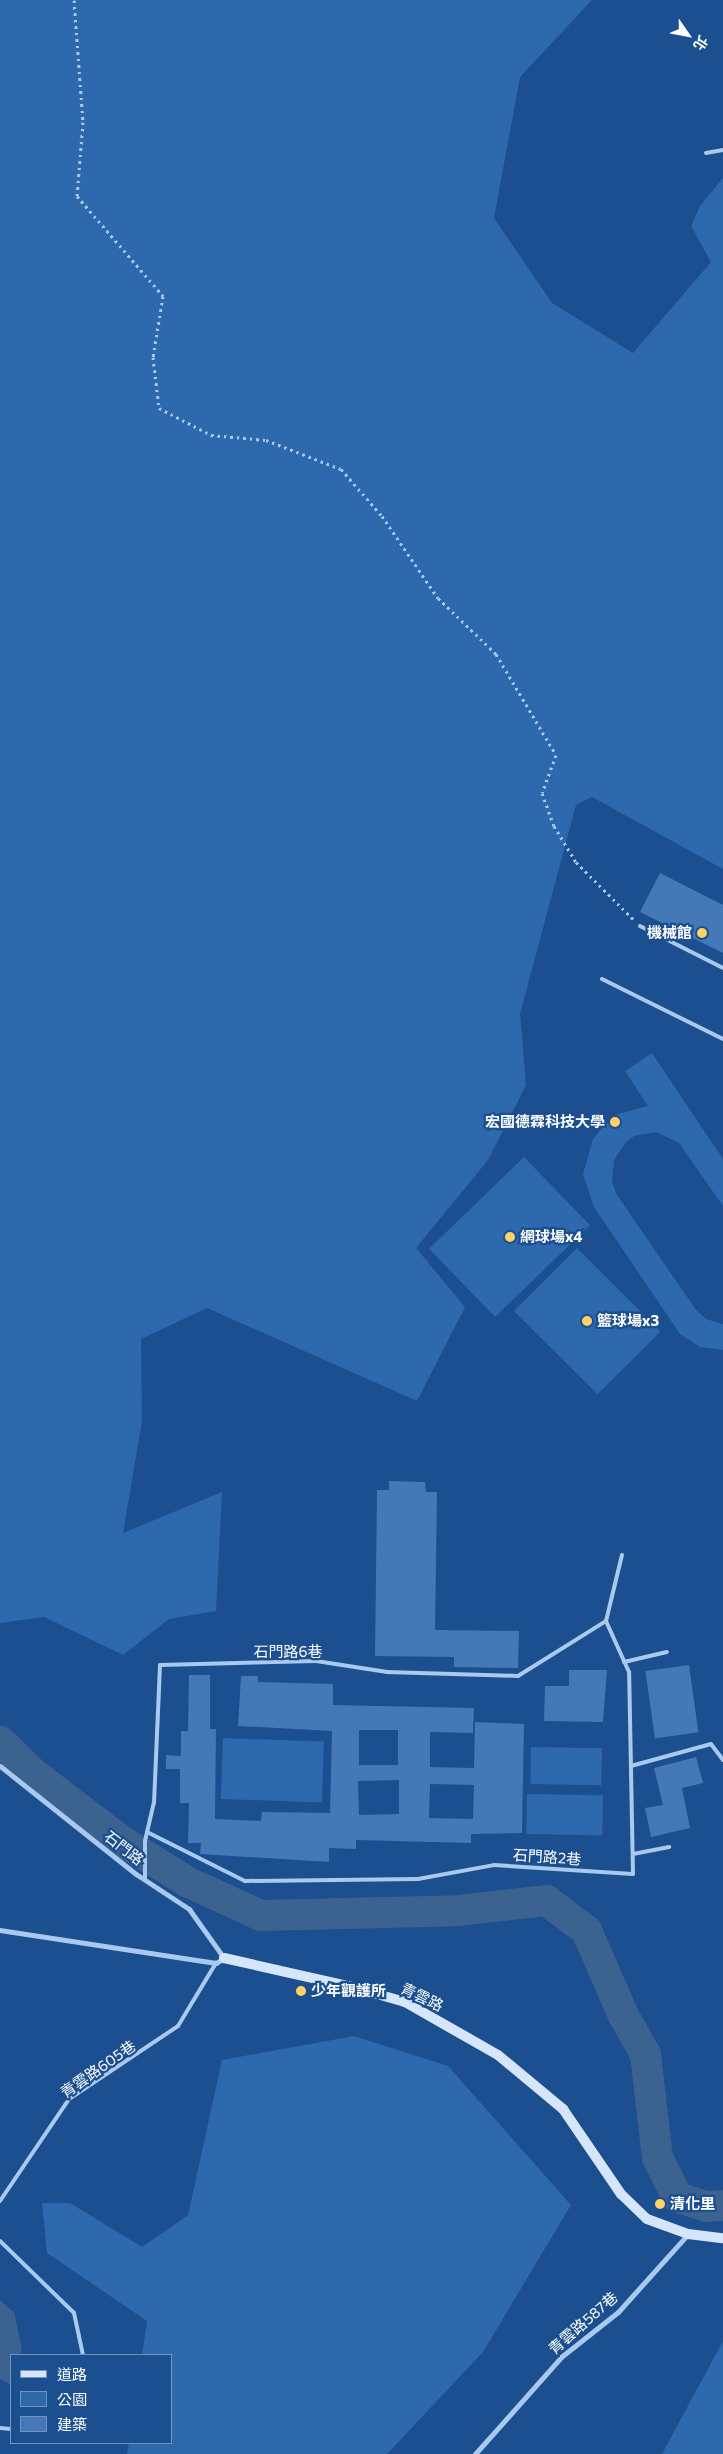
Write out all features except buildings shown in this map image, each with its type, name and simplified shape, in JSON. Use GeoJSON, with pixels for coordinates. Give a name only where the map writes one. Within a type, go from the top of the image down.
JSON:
{"type":"FeatureCollection","features":[{"type":"Feature","properties":{"kind":"street","name":"石門路"},"geometry":{"type":"LineString","coordinates":[[0,1766],[145,1879],[190,1909],[220,1961]]}},
{"type":"Feature","properties":{"kind":"street","name":"青雲路"},"geometry":{"type":"LineString","coordinates":[[0,1930],[220,1961],[353,1987],[405,2002],[498,2055],[563,2110],[621,2194],[647,2219],[688,2234],[723,2238]]}},
{"type":"Feature","properties":{"kind":"street","name":"青雲路587巷"},"geometry":{"type":"LineString","coordinates":[[475,2454],[561,2357],[618,2312],[688,2234]]}},
{"type":"Feature","properties":{"kind":"lane"},"geometry":{"type":"LineString","coordinates":[[706,153],[723,150]]}},
{"type":"Feature","properties":{"kind":"lane"},"geometry":{"type":"LineString","coordinates":[[640,926],[723,968]]}},
{"type":"Feature","properties":{"kind":"lane"},"geometry":{"type":"LineString","coordinates":[[602,979],[723,1039]]}},
{"type":"Feature","properties":{"kind":"lane"},"geometry":{"type":"LineString","coordinates":[[606,1621],[622,1555]]}},
{"type":"Feature","properties":{"kind":"lane","name":"石門路2巷"},"geometry":{"type":"LineString","coordinates":[[147,1832],[246,1881],[418,1879],[494,1865],[633,1874],[628,1672],[606,1621]]}},
{"type":"Feature","properties":{"kind":"lane","name":"石門路6巷"},"geometry":{"type":"LineString","coordinates":[[145,1879],[145,1841],[154,1803],[160,1665],[316,1661],[387,1672],[518,1676],[606,1621]]}},
{"type":"Feature","properties":{"kind":"lane"},"geometry":{"type":"LineString","coordinates":[[624,1662],[667,1652]]}},
{"type":"Feature","properties":{"kind":"lane"},"geometry":{"type":"LineString","coordinates":[[631,1766],[710,1744],[723,1760]]}},
{"type":"Feature","properties":{"kind":"lane"},"geometry":{"type":"LineString","coordinates":[[633,1854],[669,1847]]}},
{"type":"Feature","properties":{"kind":"lane","name":"青雲路605巷"},"geometry":{"type":"LineString","coordinates":[[0,2201],[69,2100],[178,2026],[220,1961]]}},
{"type":"Feature","properties":{"kind":"lane"},"geometry":{"type":"LineString","coordinates":[[0,2241],[74,2313],[83,2354]]}},
{"type":"Feature","properties":{"kind":"path"},"geometry":{"type":"LineString","coordinates":[[74,0],[83,122],[77,196],[163,296],[153,357],[159,408],[211,435],[266,440],[342,469],[382,516],[438,598],[496,654],[556,755],[542,793],[554,826],[576,862],[640,926]]}},
{"type":"Feature","properties":{"kind":"green space"},"geometry":{"type":"Polygon","coordinates":[[[0,0],[592,0],[520,77],[494,218],[552,303],[633,353],[711,262],[691,226],[700,206],[723,178],[723,869],[592,797],[576,805],[520,1014],[526,1085],[488,1160],[416,1248],[465,1307],[417,1401],[207,1308],[141,1339],[142,1421],[123,1533],[222,1492],[216,1611],[169,1619],[123,1655],[44,1617],[0,1623],[0,0]]]}},
{"type":"Feature","properties":{"kind":"green space"},"geometry":{"type":"Polygon","coordinates":[[[652,1053],[723,1159],[723,1206],[679,1143],[656,1132],[634,1136],[626,1142],[614,1160],[612,1182],[617,1195],[696,1310],[706,1319],[723,1324],[723,1350],[700,1347],[680,1334],[594,1207],[583,1174],[593,1139],[606,1124],[618,1114],[648,1106],[625,1071],[652,1053]]]}},
{"type":"Feature","properties":{"kind":"green space","name":"網球場x4"},"geometry":{"type":"Polygon","coordinates":[[[524,1157],[590,1225],[495,1317],[429,1249],[524,1157]]]}},
{"type":"Feature","properties":{"kind":"green space","name":"籃球場x3"},"geometry":{"type":"Polygon","coordinates":[[[577,1248],[660,1331],[598,1394],[514,1311],[577,1248]]]}},
{"type":"Feature","properties":{"kind":"green space"},"geometry":{"type":"Polygon","coordinates":[[[223,1738],[324,1742],[322,1802],[221,1799],[223,1738]]]}},
{"type":"Feature","properties":{"kind":"green space"},"geometry":{"type":"Polygon","coordinates":[[[531,1747],[602,1748],[601,1785],[530,1784],[531,1747]]]}},
{"type":"Feature","properties":{"kind":"green space"},"geometry":{"type":"Polygon","coordinates":[[[527,1794],[603,1795],[602,1835],[526,1834],[527,1794]]]}},
{"type":"Feature","properties":{"kind":"green space"},"geometry":{"type":"Polygon","coordinates":[[[354,2036],[448,2066],[571,2205],[483,2352],[387,2454],[127,2454],[129,2444],[172,2444],[172,2354],[142,2354],[147,2321],[47,2253],[42,2203],[70,2203],[142,2247],[188,2215],[222,2060],[354,2036]]]}},
{"type":"Feature","properties":{"kind":"green space"},"geometry":{"type":"Polygon","coordinates":[[[723,2341],[723,2454],[662,2454],[723,2341]]]}},
{"type":"Feature","properties":{"kind":"shaded area"},"geometry":{"type":"Polygon","coordinates":[[[0,2300],[14,2312],[22,2349],[20,2354],[10,2354],[10,2384],[0,2379],[0,2300]]]}},
{"type":"Feature","properties":{"kind":"waterway"},"geometry":{"type":"LineString","coordinates":[[0,1741],[33,1773],[122,1841],[188,1882],[260,1915],[458,1910],[546,1900],[586,1930],[623,2015],[645,2054],[657,2157],[677,2197],[706,2206],[723,2205]]}},
{"type":"Feature","properties":{"kind":"place","name":"機械館"},"geometry":{"type":"Point","coordinates":[702,933]}},
{"type":"Feature","properties":{"kind":"place","name":"宏國德霖科技大學"},"geometry":{"type":"Point","coordinates":[615,1122]}},
{"type":"Feature","properties":{"kind":"place","name":"網球場x4"},"geometry":{"type":"Point","coordinates":[510,1237]}},
{"type":"Feature","properties":{"kind":"place","name":"籃球場x3"},"geometry":{"type":"Point","coordinates":[587,1321]}},
{"type":"Feature","properties":{"kind":"place","name":"少年觀護所"},"geometry":{"type":"Point","coordinates":[301,1991]}},
{"type":"Feature","properties":{"kind":"place","name":"清化里"},"geometry":{"type":"Point","coordinates":[660,2204]}}]}
